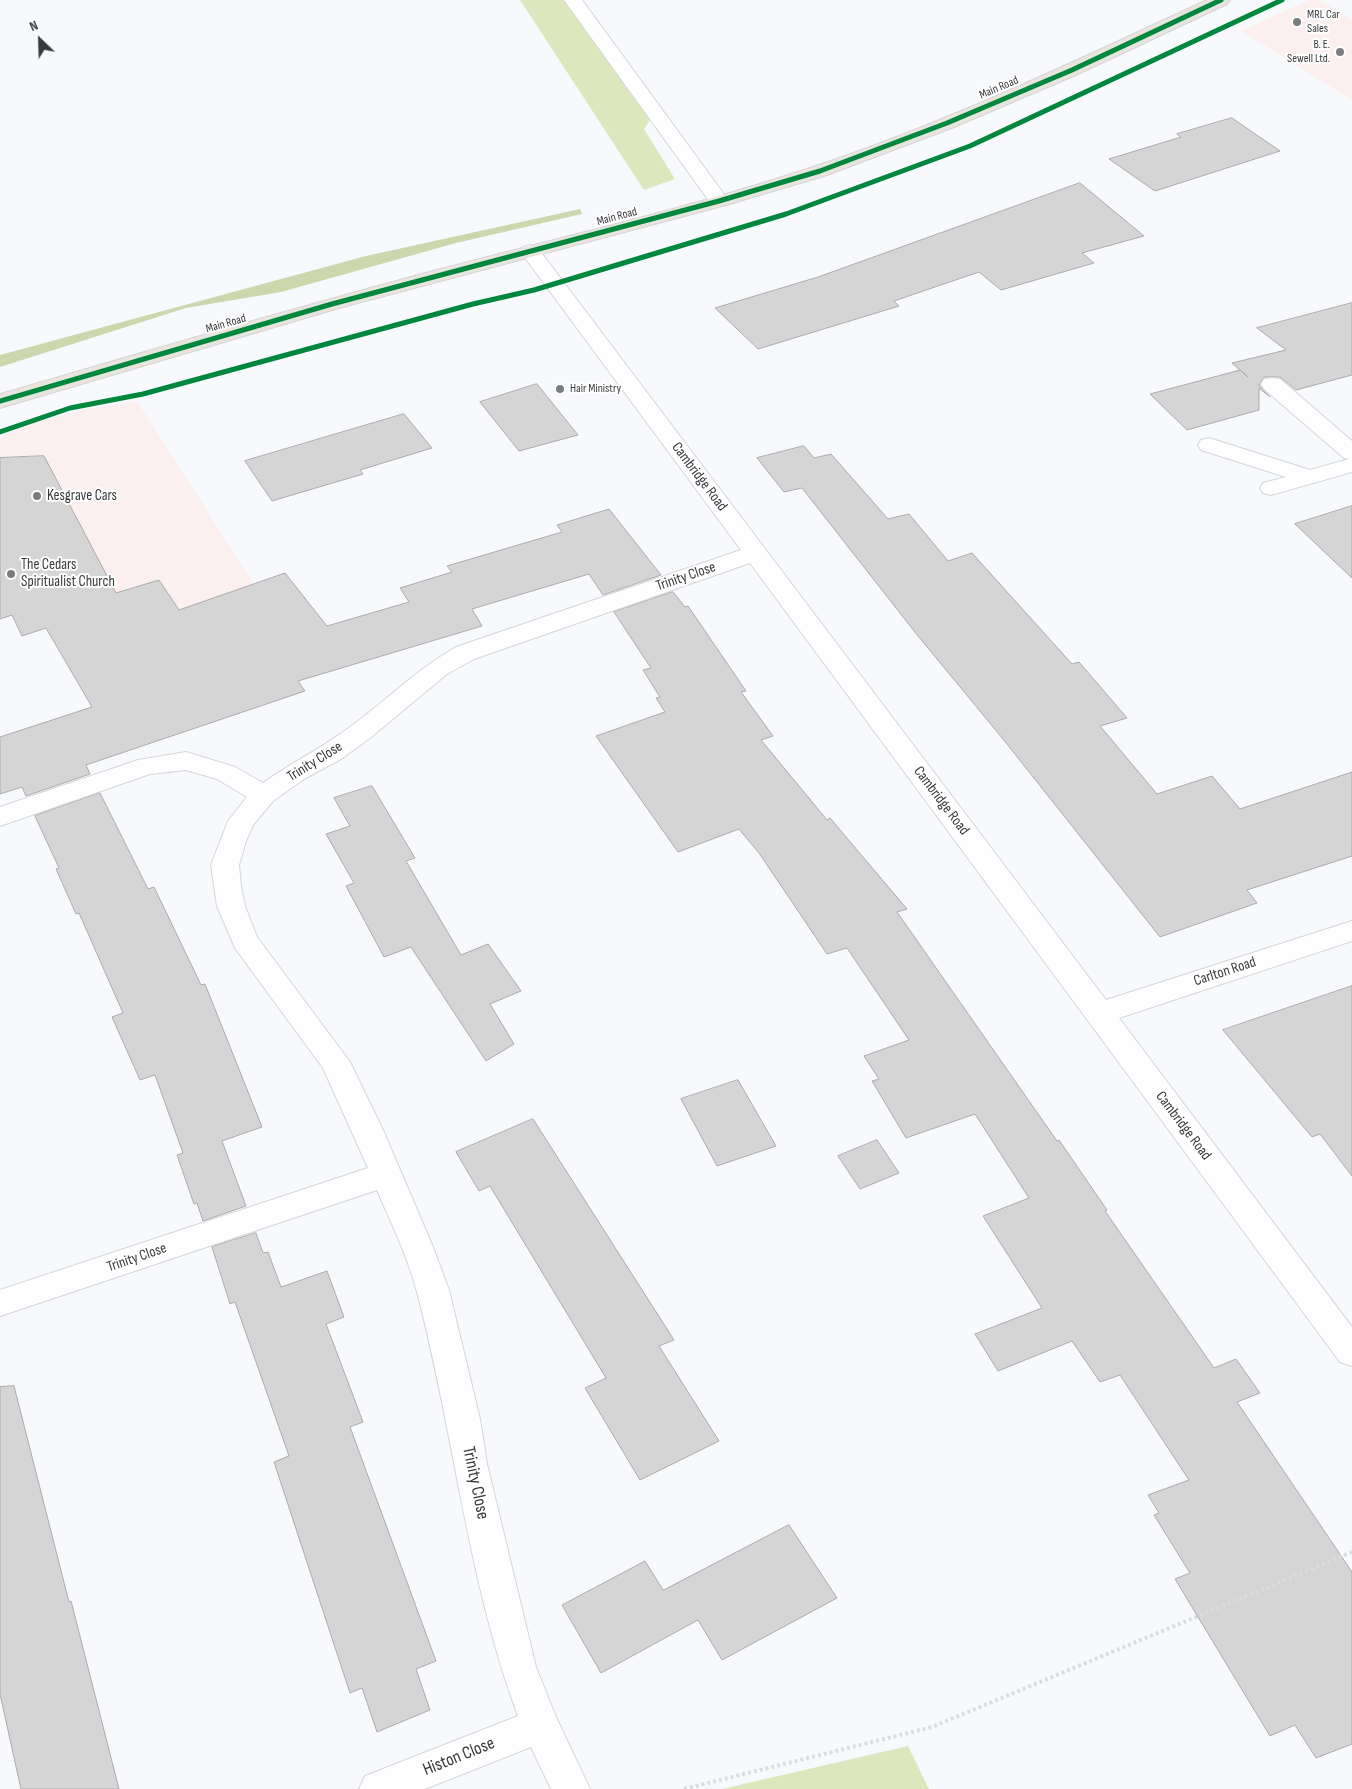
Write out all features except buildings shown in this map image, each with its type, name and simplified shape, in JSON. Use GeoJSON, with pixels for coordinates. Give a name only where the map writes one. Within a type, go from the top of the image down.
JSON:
{"type":"FeatureCollection","features":[{"type":"Feature","properties":{"kind":"main road","name":"Main Road"},"geometry":{"type":"LineString","coordinates":[[0,401],[332,304],[719,201],[820,171],[947,122],[1072,70],[1221,0]]}},
{"type":"Feature","properties":{"kind":"street"},"geometry":{"type":"LineString","coordinates":[[573,0],[719,201]]}},
{"type":"Feature","properties":{"kind":"street","name":"Cambridge Road"},"geometry":{"type":"LineString","coordinates":[[530,251],[1352,1352]]}},
{"type":"Feature","properties":{"kind":"street"},"geometry":{"type":"LineString","coordinates":[[1272,384],[1352,454]]}},
{"type":"Feature","properties":{"kind":"street"},"geometry":{"type":"LineString","coordinates":[[1209,445],[1310,477]]}},
{"type":"Feature","properties":{"kind":"street"},"geometry":{"type":"LineString","coordinates":[[1271,488],[1352,465]]}},
{"type":"Feature","properties":{"kind":"street","name":"Trinity Close"},"geometry":{"type":"LineString","coordinates":[[571,1789],[540,1725],[518,1667],[470,1464],[463,1419],[433,1290],[387,1174],[335,1062],[245,941],[231,906],[225,865],[241,821],[264,795],[295,773],[332,753],[361,732],[438,668],[465,653],[756,553]]}},
{"type":"Feature","properties":{"kind":"street"},"geometry":{"type":"LineString","coordinates":[[0,817],[147,766],[186,761],[226,773],[264,795]]}},
{"type":"Feature","properties":{"kind":"street","name":"Carlton Road"},"geometry":{"type":"LineString","coordinates":[[1098,1014],[1352,931]]}},
{"type":"Feature","properties":{"kind":"street","name":"Trinity Close"},"geometry":{"type":"LineString","coordinates":[[1,1303],[387,1174]]}},
{"type":"Feature","properties":{"kind":"street","name":"Histon Close"},"geometry":{"type":"LineString","coordinates":[[378,1789],[540,1725]]}},
{"type":"Feature","properties":{"kind":"path"},"geometry":{"type":"LineString","coordinates":[[684,1789],[932,1728],[1352,1552]]}},
{"type":"Feature","properties":{"kind":"shaded area"},"geometry":{"type":"Polygon","coordinates":[[[1309,0],[1319,0],[1352,19],[1352,100],[1241,31],[1309,0]]]}},
{"type":"Feature","properties":{"kind":"shaded area"},"geometry":{"type":"Polygon","coordinates":[[[137,401],[259,592],[130,657],[0,477],[0,439],[17,427],[83,410],[137,401]]]}},
{"type":"Feature","properties":{"kind":"green space"},"geometry":{"type":"Polygon","coordinates":[[[520,0],[568,0],[652,117],[644,129],[675,179],[644,190],[520,0]]]}},
{"type":"Feature","properties":{"kind":"green space"},"geometry":{"type":"Polygon","coordinates":[[[580,209],[582,214],[456,243],[281,292],[186,308],[0,367],[0,355],[366,256],[580,209]]]}},
{"type":"Feature","properties":{"kind":"green space"},"geometry":{"type":"Polygon","coordinates":[[[908,1746],[929,1789],[722,1789],[908,1746]]]}},
{"type":"Feature","properties":{"kind":"cycle path"},"geometry":{"type":"LineString","coordinates":[[0,401],[332,304],[719,201],[820,171],[947,123],[1072,70],[1221,0]]}},
{"type":"Feature","properties":{"kind":"cycle path"},"geometry":{"type":"LineString","coordinates":[[0,432],[34,418],[70,408],[143,394],[473,304],[534,290],[786,214],[970,146],[1282,0]]}},
{"type":"Feature","properties":{"kind":"place","name":"MRL Car Sales"},"geometry":{"type":"Point","coordinates":[1297,22]}},
{"type":"Feature","properties":{"kind":"place","name":"B. E. Sewell Ltd."},"geometry":{"type":"Point","coordinates":[1340,52]}},
{"type":"Feature","properties":{"kind":"place","name":"Hair Ministry"},"geometry":{"type":"Point","coordinates":[560,389]}},
{"type":"Feature","properties":{"kind":"place","name":"Kesgrave Cars"},"geometry":{"type":"Point","coordinates":[37,496]}},
{"type":"Feature","properties":{"kind":"place","name":"The Cedars Spiritualist Church"},"geometry":{"type":"Point","coordinates":[11,574]}}]}
